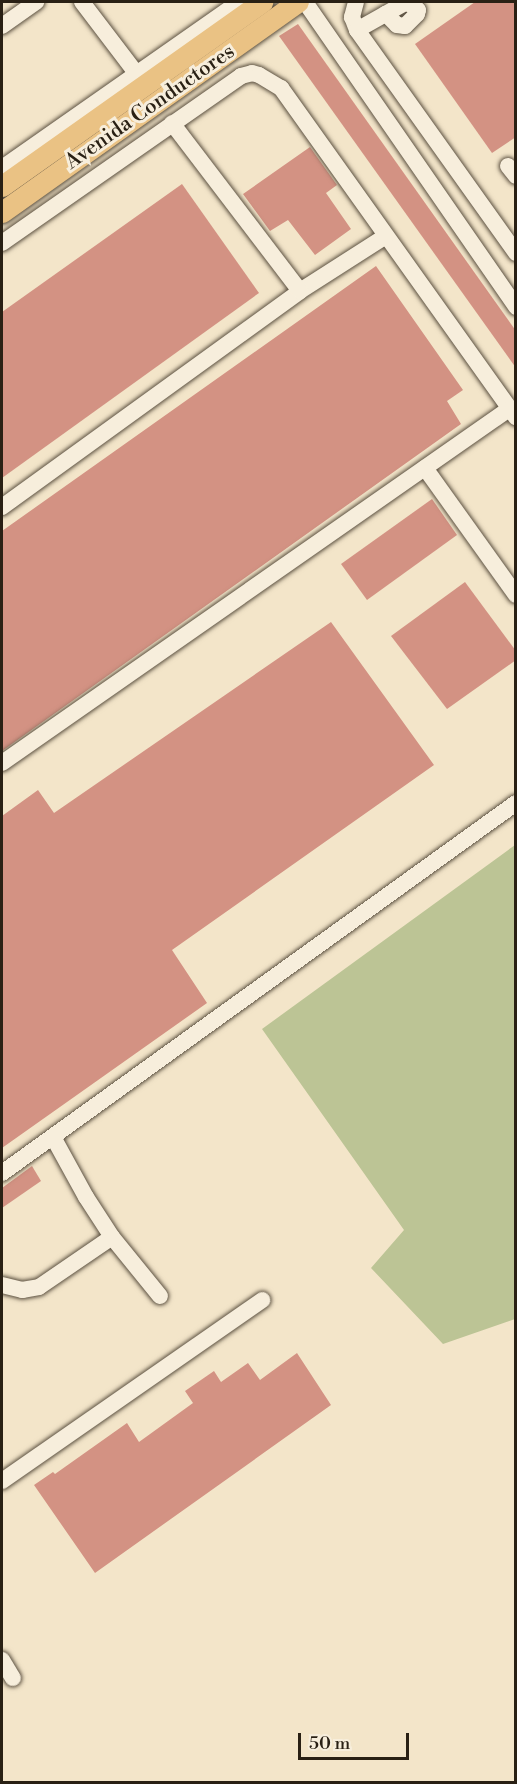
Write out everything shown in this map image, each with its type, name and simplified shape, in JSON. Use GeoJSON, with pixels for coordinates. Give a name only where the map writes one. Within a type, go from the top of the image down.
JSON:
{"type":"FeatureCollection","features":[{"type":"Feature","properties":{"kind":"main road","name":"Avenida Conductores"},"geometry":{"type":"LineString","coordinates":[[2,186],[141,79],[262,2]]}},
{"type":"Feature","properties":{"kind":"main road","name":"Avenida Conductores"},"geometry":{"type":"LineString","coordinates":[[2,212],[298,2]]}},
{"type":"Feature","properties":{"kind":"street"},"geometry":{"type":"LineString","coordinates":[[2,26],[36,2]]}},
{"type":"Feature","properties":{"kind":"street"},"geometry":{"type":"LineString","coordinates":[[82,2],[141,79]]}},
{"type":"Feature","properties":{"kind":"street"},"geometry":{"type":"LineString","coordinates":[[2,168],[141,79],[240,2]]}},
{"type":"Feature","properties":{"kind":"street"},"geometry":{"type":"LineString","coordinates":[[305,2],[516,307]]}},
{"type":"Feature","properties":{"kind":"street"},"geometry":{"type":"LineString","coordinates":[[356,2],[352,17],[357,30],[512,241]]}},
{"type":"Feature","properties":{"kind":"street"},"geometry":{"type":"LineString","coordinates":[[357,30],[386,14]]}},
{"type":"Feature","properties":{"kind":"street"},"geometry":{"type":"LineString","coordinates":[[2,243],[241,76],[252,73],[269,79],[281,88],[512,413],[425,468],[2,763]]}},
{"type":"Feature","properties":{"kind":"street"},"geometry":{"type":"LineString","coordinates":[[172,123],[300,291]]}},
{"type":"Feature","properties":{"kind":"street"},"geometry":{"type":"LineString","coordinates":[[2,507],[300,291],[386,236]]}},
{"type":"Feature","properties":{"kind":"street"},"geometry":{"type":"LineString","coordinates":[[425,468],[516,595]]}},
{"type":"Feature","properties":{"kind":"street"},"geometry":{"type":"LineString","coordinates":[[2,1173],[516,803]]}},
{"type":"Feature","properties":{"kind":"street"},"geometry":{"type":"LineString","coordinates":[[53,1137],[86,1197],[112,1237],[160,1296]]}},
{"type":"Feature","properties":{"kind":"street"},"geometry":{"type":"LineString","coordinates":[[2,1285],[22,1290],[39,1287],[112,1237]]}},
{"type":"Feature","properties":{"kind":"street"},"geometry":{"type":"LineString","coordinates":[[2,1481],[262,1300]]}},
{"type":"Feature","properties":{"kind":"street"},"geometry":{"type":"LineString","coordinates":[[2,1660],[13,1678]]}},
{"type":"Feature","properties":{"kind":"green space"},"geometry":{"type":"Polygon","coordinates":[[[515,845],[515,1319],[443,1344],[371,1268],[404,1230],[262,1029],[515,845]]]}},
{"type":"Feature","properties":{"kind":"building"},"geometry":{"type":"Polygon","coordinates":[[[475,2],[516,2],[516,137],[492,153],[415,44],[475,2]]]}},
{"type":"Feature","properties":{"kind":"building"},"geometry":{"type":"Polygon","coordinates":[[[298,24],[516,331],[516,368],[279,36],[298,24]]]}},
{"type":"Feature","properties":{"kind":"building"},"geometry":{"type":"Polygon","coordinates":[[[310,147],[337,185],[326,193],[351,229],[315,255],[288,220],[270,231],[243,194],[310,147]]]}},
{"type":"Feature","properties":{"kind":"building"},"geometry":{"type":"Polygon","coordinates":[[[182,184],[259,293],[2,478],[2,312],[182,184]]]}},
{"type":"Feature","properties":{"kind":"building"},"geometry":{"type":"Polygon","coordinates":[[[376,266],[463,390],[447,401],[461,424],[2,751],[2,531],[376,266]]]}},
{"type":"Feature","properties":{"kind":"building"},"geometry":{"type":"Polygon","coordinates":[[[432,499],[457,535],[367,600],[341,564],[432,499]]]}},
{"type":"Feature","properties":{"kind":"building"},"geometry":{"type":"Polygon","coordinates":[[[465,582],[516,651],[516,660],[447,709],[391,636],[465,582]]]}},
{"type":"Feature","properties":{"kind":"building"},"geometry":{"type":"Polygon","coordinates":[[[331,622],[434,765],[172,950],[207,1003],[2,1148],[2,816],[38,790],[54,813],[331,622]]]}},
{"type":"Feature","properties":{"kind":"building"},"geometry":{"type":"Polygon","coordinates":[[[32,1166],[41,1181],[2,1208],[2,1188],[32,1166]]]}},
{"type":"Feature","properties":{"kind":"building"},"geometry":{"type":"Polygon","coordinates":[[[297,1353],[331,1405],[95,1573],[34,1485],[53,1472],[55,1474],[127,1423],[139,1442],[193,1403],[185,1391],[214,1371],[221,1382],[248,1363],[260,1380],[297,1353]]]}}]}
